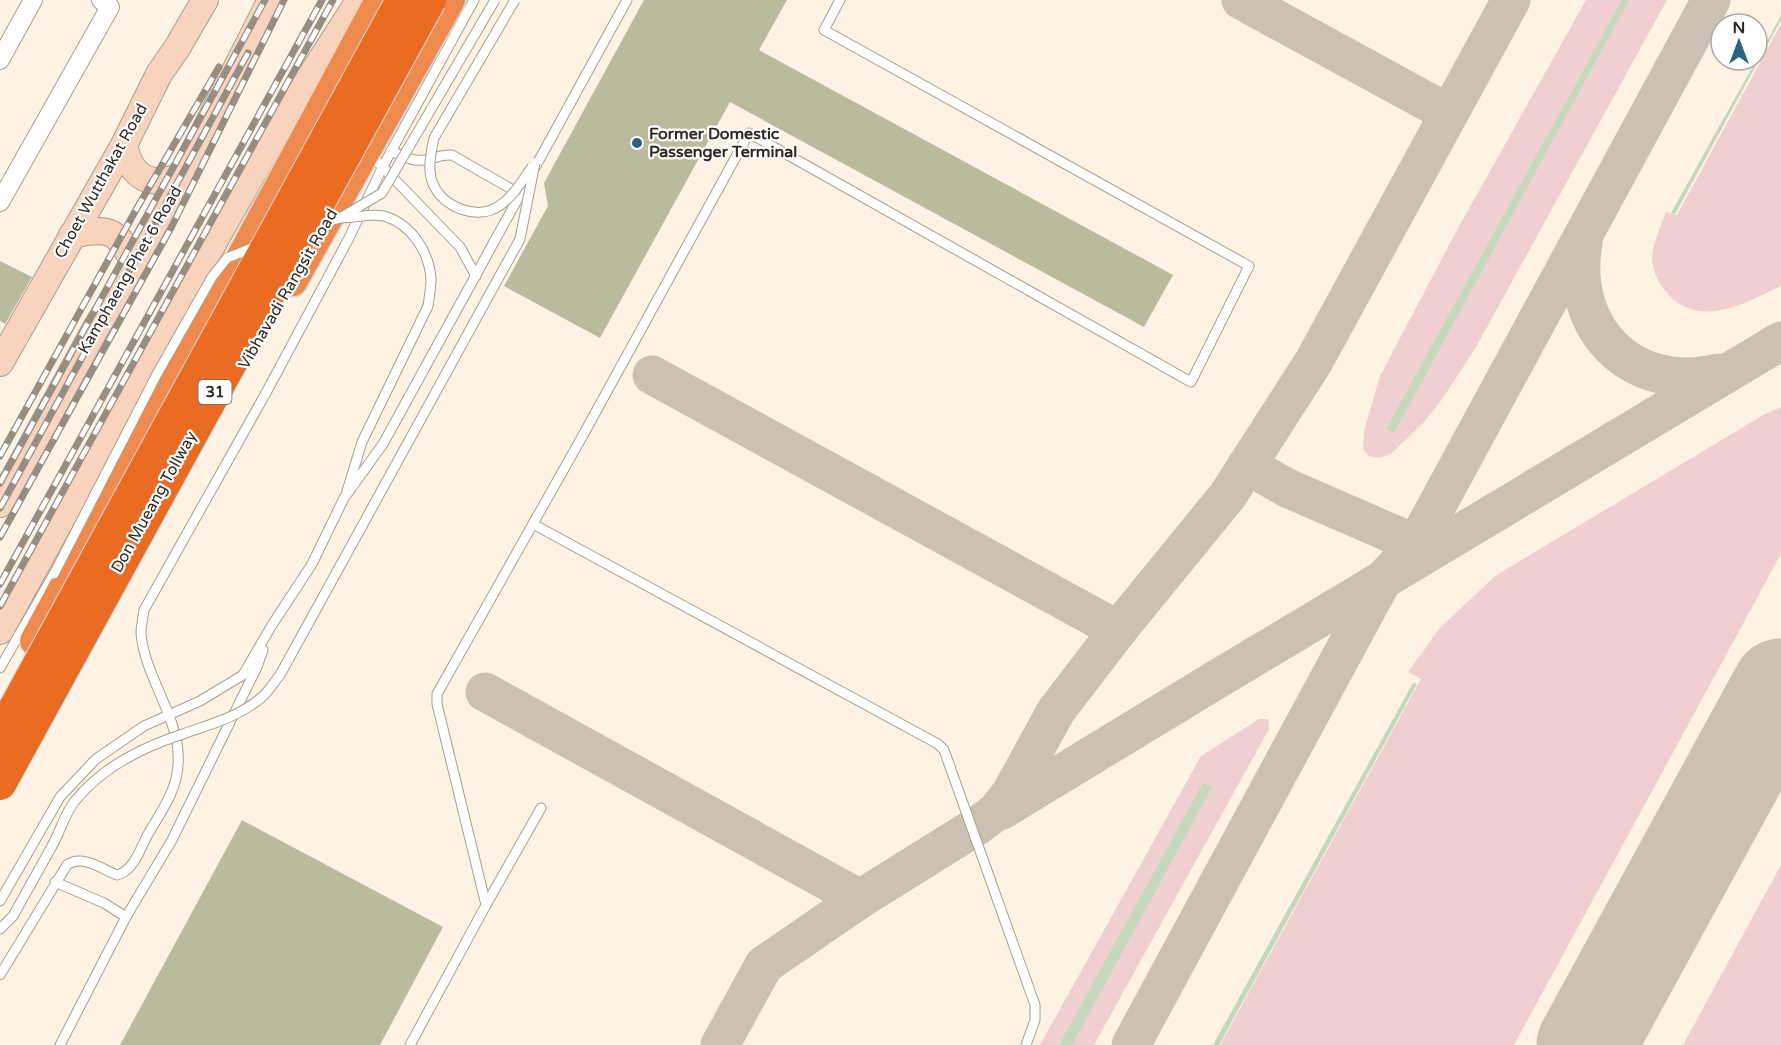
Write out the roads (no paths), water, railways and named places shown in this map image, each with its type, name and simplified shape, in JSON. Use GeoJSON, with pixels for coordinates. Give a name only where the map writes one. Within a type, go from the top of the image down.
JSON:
{"type":"FeatureCollection","features":[{"type":"Feature","properties":{"kind":"highway","name":"31"},"geometry":{"type":"LineString","coordinates":[[0,704],[379,0]]}},
{"type":"Feature","properties":{"kind":"highway","name":"Don Mueang Tollway"},"geometry":{"type":"LineString","coordinates":[[0,735],[402,0]]}},
{"type":"Feature","properties":{"kind":"highway","name":"Don Mueang Tollway"},"geometry":{"type":"LineString","coordinates":[[0,784],[430,0]]}},
{"type":"Feature","properties":{"kind":"highway","name":"Vibhavadi Rangsit Road"},"geometry":{"type":"LineString","coordinates":[[0,797],[380,156],[451,0]]}},
{"type":"Feature","properties":{"kind":"main road","name":"Choet Wutthakat Road"},"geometry":{"type":"LineString","coordinates":[[0,363],[124,145],[159,74],[205,0]]}},
{"type":"Feature","properties":{"kind":"main road","name":"Kamphaeng Phet 6 Road"},"geometry":{"type":"LineString","coordinates":[[5,496],[97,326],[136,266],[271,0]]}},
{"type":"Feature","properties":{"kind":"main road"},"geometry":{"type":"LineString","coordinates":[[0,631],[214,241],[290,108],[355,7],[363,0]]}},
{"type":"Feature","properties":{"kind":"main road"},"geometry":{"type":"LineString","coordinates":[[124,145],[134,172],[144,178],[169,181],[184,175]]}},
{"type":"Feature","properties":{"kind":"main road"},"geometry":{"type":"LineString","coordinates":[[72,235],[106,231],[125,244],[136,266]]}},
{"type":"Feature","properties":{"kind":"main road"},"geometry":{"type":"LineString","coordinates":[[0,459],[5,496]]}},
{"type":"Feature","properties":{"kind":"street"},"geometry":{"type":"LineString","coordinates":[[0,60],[33,0]]}},
{"type":"Feature","properties":{"kind":"street"},"geometry":{"type":"LineString","coordinates":[[0,202],[110,7],[101,0]]}},
{"type":"Feature","properties":{"kind":"lane"},"geometry":{"type":"LineString","coordinates":[[0,975],[67,865],[72,861],[83,860],[117,875],[128,870],[170,795],[178,768],[179,751],[168,714],[144,655],[141,631],[144,610],[267,391],[348,238],[380,156],[474,0]]}},
{"type":"Feature","properties":{"kind":"lane"},"geometry":{"type":"LineString","coordinates":[[340,218],[382,193],[495,0]]}},
{"type":"Feature","properties":{"kind":"lane"},"geometry":{"type":"LineString","coordinates":[[515,0],[435,138],[430,157],[432,182],[439,195],[452,206],[474,213],[498,208],[513,194],[535,163],[626,0]]}},
{"type":"Feature","properties":{"kind":"lane"},"geometry":{"type":"LineString","coordinates":[[344,498],[383,444],[626,0]]}},
{"type":"Feature","properties":{"kind":"lane"},"geometry":{"type":"LineString","coordinates":[[486,905],[437,704],[437,694],[749,133],[1191,382],[1249,266],[824,30],[840,0]]}},
{"type":"Feature","properties":{"kind":"lane"},"geometry":{"type":"LineString","coordinates":[[380,156],[425,160],[452,155],[520,194]]}},
{"type":"Feature","properties":{"kind":"lane"},"geometry":{"type":"LineString","coordinates":[[380,156],[460,247],[476,276]]}},
{"type":"Feature","properties":{"kind":"lane"},"geometry":{"type":"LineString","coordinates":[[0,928],[13,916],[74,802],[97,778],[126,758],[152,746],[216,724],[244,710],[264,696],[280,675],[520,239],[535,163]]}},
{"type":"Feature","properties":{"kind":"lane"},"geometry":{"type":"LineString","coordinates":[[0,668],[54,574],[157,374],[212,278],[227,258],[320,222],[340,218],[382,215],[403,225],[419,242],[428,261],[431,280],[428,306],[362,442],[344,498],[312,564],[243,675],[200,701],[144,726],[96,759],[60,797],[0,901]]}},
{"type":"Feature","properties":{"kind":"lane"},"geometry":{"type":"LineString","coordinates":[[533,524],[938,744],[944,750],[1035,1005],[1035,1020],[1026,1045]]}},
{"type":"Feature","properties":{"kind":"lane"},"geometry":{"type":"LineString","coordinates":[[60,1045],[126,917],[172,840],[212,754],[257,668],[272,625]]}},
{"type":"Feature","properties":{"kind":"lane"},"geometry":{"type":"LineString","coordinates":[[410,1045],[541,808]]}},
{"type":"Feature","properties":{"kind":"lane"},"geometry":{"type":"LineString","coordinates":[[55,882],[104,903],[126,917]]}},
{"type":"Feature","properties":{"kind":"railway"},"geometry":{"type":"LineString","coordinates":[[0,483],[265,0]]}},
{"type":"Feature","properties":{"kind":"railway"},"geometry":{"type":"LineString","coordinates":[[0,537],[172,226],[284,0]]}},
{"type":"Feature","properties":{"kind":"railway"},"geometry":{"type":"LineString","coordinates":[[0,584],[322,0]]}},
{"type":"Feature","properties":{"kind":"railway"},"geometry":{"type":"LineString","coordinates":[[0,606],[333,0]]}},
{"type":"Feature","properties":{"kind":"railway"},"geometry":{"type":"LineString","coordinates":[[0,508],[248,53]]}},
{"type":"Feature","properties":{"kind":"railway"},"geometry":{"type":"LineString","coordinates":[[0,456],[137,208],[219,67]]}},
{"type":"Feature","properties":{"kind":"place","name":"Former Domestic Passenger Terminal"},"geometry":{"type":"Point","coordinates":[637,143]}}]}
